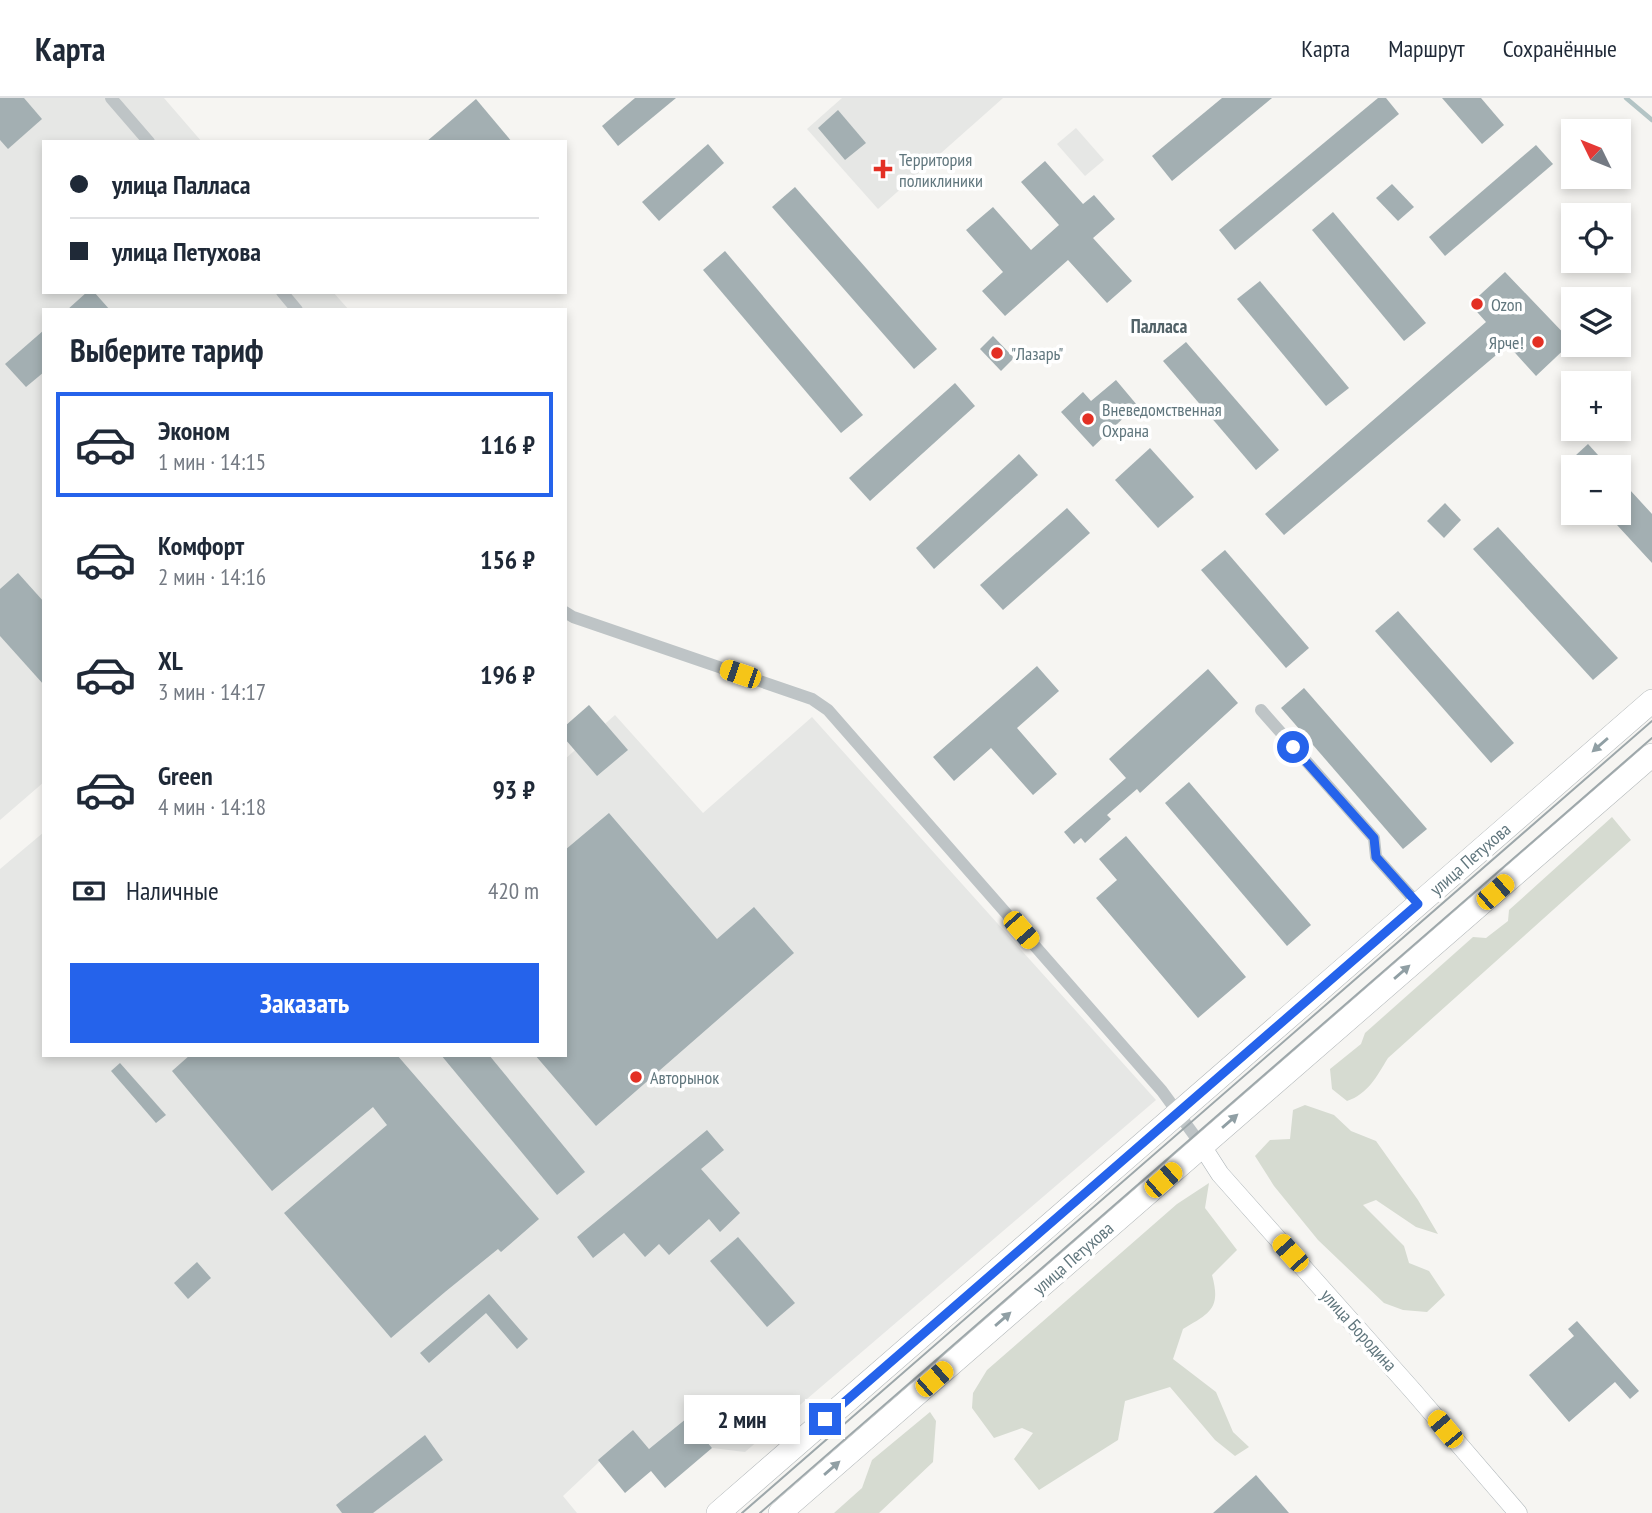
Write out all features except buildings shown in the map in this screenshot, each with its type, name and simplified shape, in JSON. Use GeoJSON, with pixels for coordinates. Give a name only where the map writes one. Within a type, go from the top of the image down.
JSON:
{"type":"FeatureCollection","features":[{"type":"Feature","properties":{"kind":"highway","name":"улица Петухова"},"geometry":{"type":"LineString","coordinates":[[718,1513],[1652,701]]}},
{"type":"Feature","properties":{"kind":"highway","name":"улица Петухова"},"geometry":{"type":"LineString","coordinates":[[780,1513],[1652,755]]}},
{"type":"Feature","properties":{"kind":"main road","name":"улица Бородина"},"geometry":{"type":"LineString","coordinates":[[1202,1146],[1220,1174],[1518,1513]]}},
{"type":"Feature","properties":{"kind":"street"},"geometry":{"type":"LineString","coordinates":[[111,98],[147,140]]}},
{"type":"Feature","properties":{"kind":"street"},"geometry":{"type":"LineString","coordinates":[[284,294],[294,308]]}},
{"type":"Feature","properties":{"kind":"street"},"geometry":{"type":"LineString","coordinates":[[567,613],[812,699],[828,709],[1162,1091],[1202,1146]]}},
{"type":"Feature","properties":{"kind":"street"},"geometry":{"type":"LineString","coordinates":[[1261,710],[1374,838],[1376,857],[1418,904]]}},
{"type":"Feature","properties":{"kind":"shaded area"},"geometry":{"type":"Polygon","coordinates":[[[0,98],[164,98],[200,140],[42,140],[42,294],[335,294],[347,308],[42,308],[42,784],[0,820],[0,98]]]}},
{"type":"Feature","properties":{"kind":"shaded area","name":"Территория поликлиники"},"geometry":{"type":"Polygon","coordinates":[[[842,98],[1003,98],[878,209],[807,129],[842,98]]]}},
{"type":"Feature","properties":{"kind":"shaded area"},"geometry":{"type":"Polygon","coordinates":[[[1076,128],[1104,160],[1085,176],[1057,144],[1076,128]]]}},
{"type":"Feature","properties":{"kind":"shaded area","name":"Авторынок"},"geometry":{"type":"Polygon","coordinates":[[[615,715],[703,813],[812,717],[1156,1100],[745,1452],[712,1448],[687,1418],[649,1449],[633,1430],[563,1496],[577,1513],[0,1513],[0,869],[42,834],[42,1057],[567,1057],[567,757],[615,715]]]}},
{"type":"Feature","properties":{"kind":"shaded area"},"geometry":{"type":"Polygon","coordinates":[[[1612,817],[1631,840],[1388,1058],[1361,1094],[1347,1101],[1332,1089],[1330,1069],[1361,1044],[1365,1033],[1473,937],[1486,938],[1508,921],[1509,910],[1612,817]]]}},
{"type":"Feature","properties":{"kind":"shaded area"},"geometry":{"type":"Polygon","coordinates":[[[1305,1105],[1334,1115],[1351,1131],[1376,1141],[1418,1200],[1438,1234],[1416,1227],[1376,1200],[1363,1205],[1404,1246],[1409,1263],[1429,1271],[1445,1295],[1427,1312],[1403,1310],[1384,1303],[1318,1240],[1274,1186],[1255,1156],[1270,1140],[1290,1139],[1293,1110],[1305,1105]]]}},
{"type":"Feature","properties":{"kind":"shaded area"},"geometry":{"type":"Polygon","coordinates":[[[1209,1183],[1205,1208],[1237,1250],[1212,1275],[1214,1302],[1207,1314],[1183,1329],[1173,1359],[1216,1392],[1233,1432],[1249,1447],[1235,1456],[1215,1440],[1170,1387],[1125,1401],[1118,1440],[1039,1490],[1014,1459],[1033,1433],[1022,1428],[994,1438],[972,1408],[973,1393],[987,1370],[1177,1204],[1209,1183]]]}},
{"type":"Feature","properties":{"kind":"shaded area"},"geometry":{"type":"Polygon","coordinates":[[[930,1412],[936,1421],[933,1462],[879,1513],[834,1513],[862,1488],[872,1460],[930,1412]]]}},
{"type":"Feature","properties":{"kind":"waterway"},"geometry":{"type":"LineString","coordinates":[[1626,98],[1652,120]]}},
{"type":"Feature","properties":{"kind":"tram line"},"geometry":{"type":"LineString","coordinates":[[742,1513],[1652,721]]}},
{"type":"Feature","properties":{"kind":"tram line"},"geometry":{"type":"LineString","coordinates":[[760,1513],[1652,738]]}},
{"type":"Feature","properties":{"kind":"place","name":"Территория поликлиники"},"geometry":{"type":"Point","coordinates":[883,169]}},
{"type":"Feature","properties":{"kind":"place","name":"Ozon"},"geometry":{"type":"Point","coordinates":[1477,304]}},
{"type":"Feature","properties":{"kind":"place","name":"Ярче!"},"geometry":{"type":"Point","coordinates":[1538,342]}},
{"type":"Feature","properties":{"kind":"place","name":"\"Лазарь\""},"geometry":{"type":"Point","coordinates":[997,353]}},
{"type":"Feature","properties":{"kind":"place","name":"Вневедомственная Охрана"},"geometry":{"type":"Point","coordinates":[1088,419]}},
{"type":"Feature","properties":{"kind":"place","name":"Авторынок"},"geometry":{"type":"Point","coordinates":[636,1077]}},
{"type":"Feature","properties":{"kind":"district","name":"Палласа"},"geometry":{"type":"Point","coordinates":[1159,326]}},
{"type":"Feature","properties":{"kind":"route"},"geometry":{"type":"LineString","coordinates":[[825,1419],[1418,904],[1376,857],[1374,838],[1293,747]]}}]}
